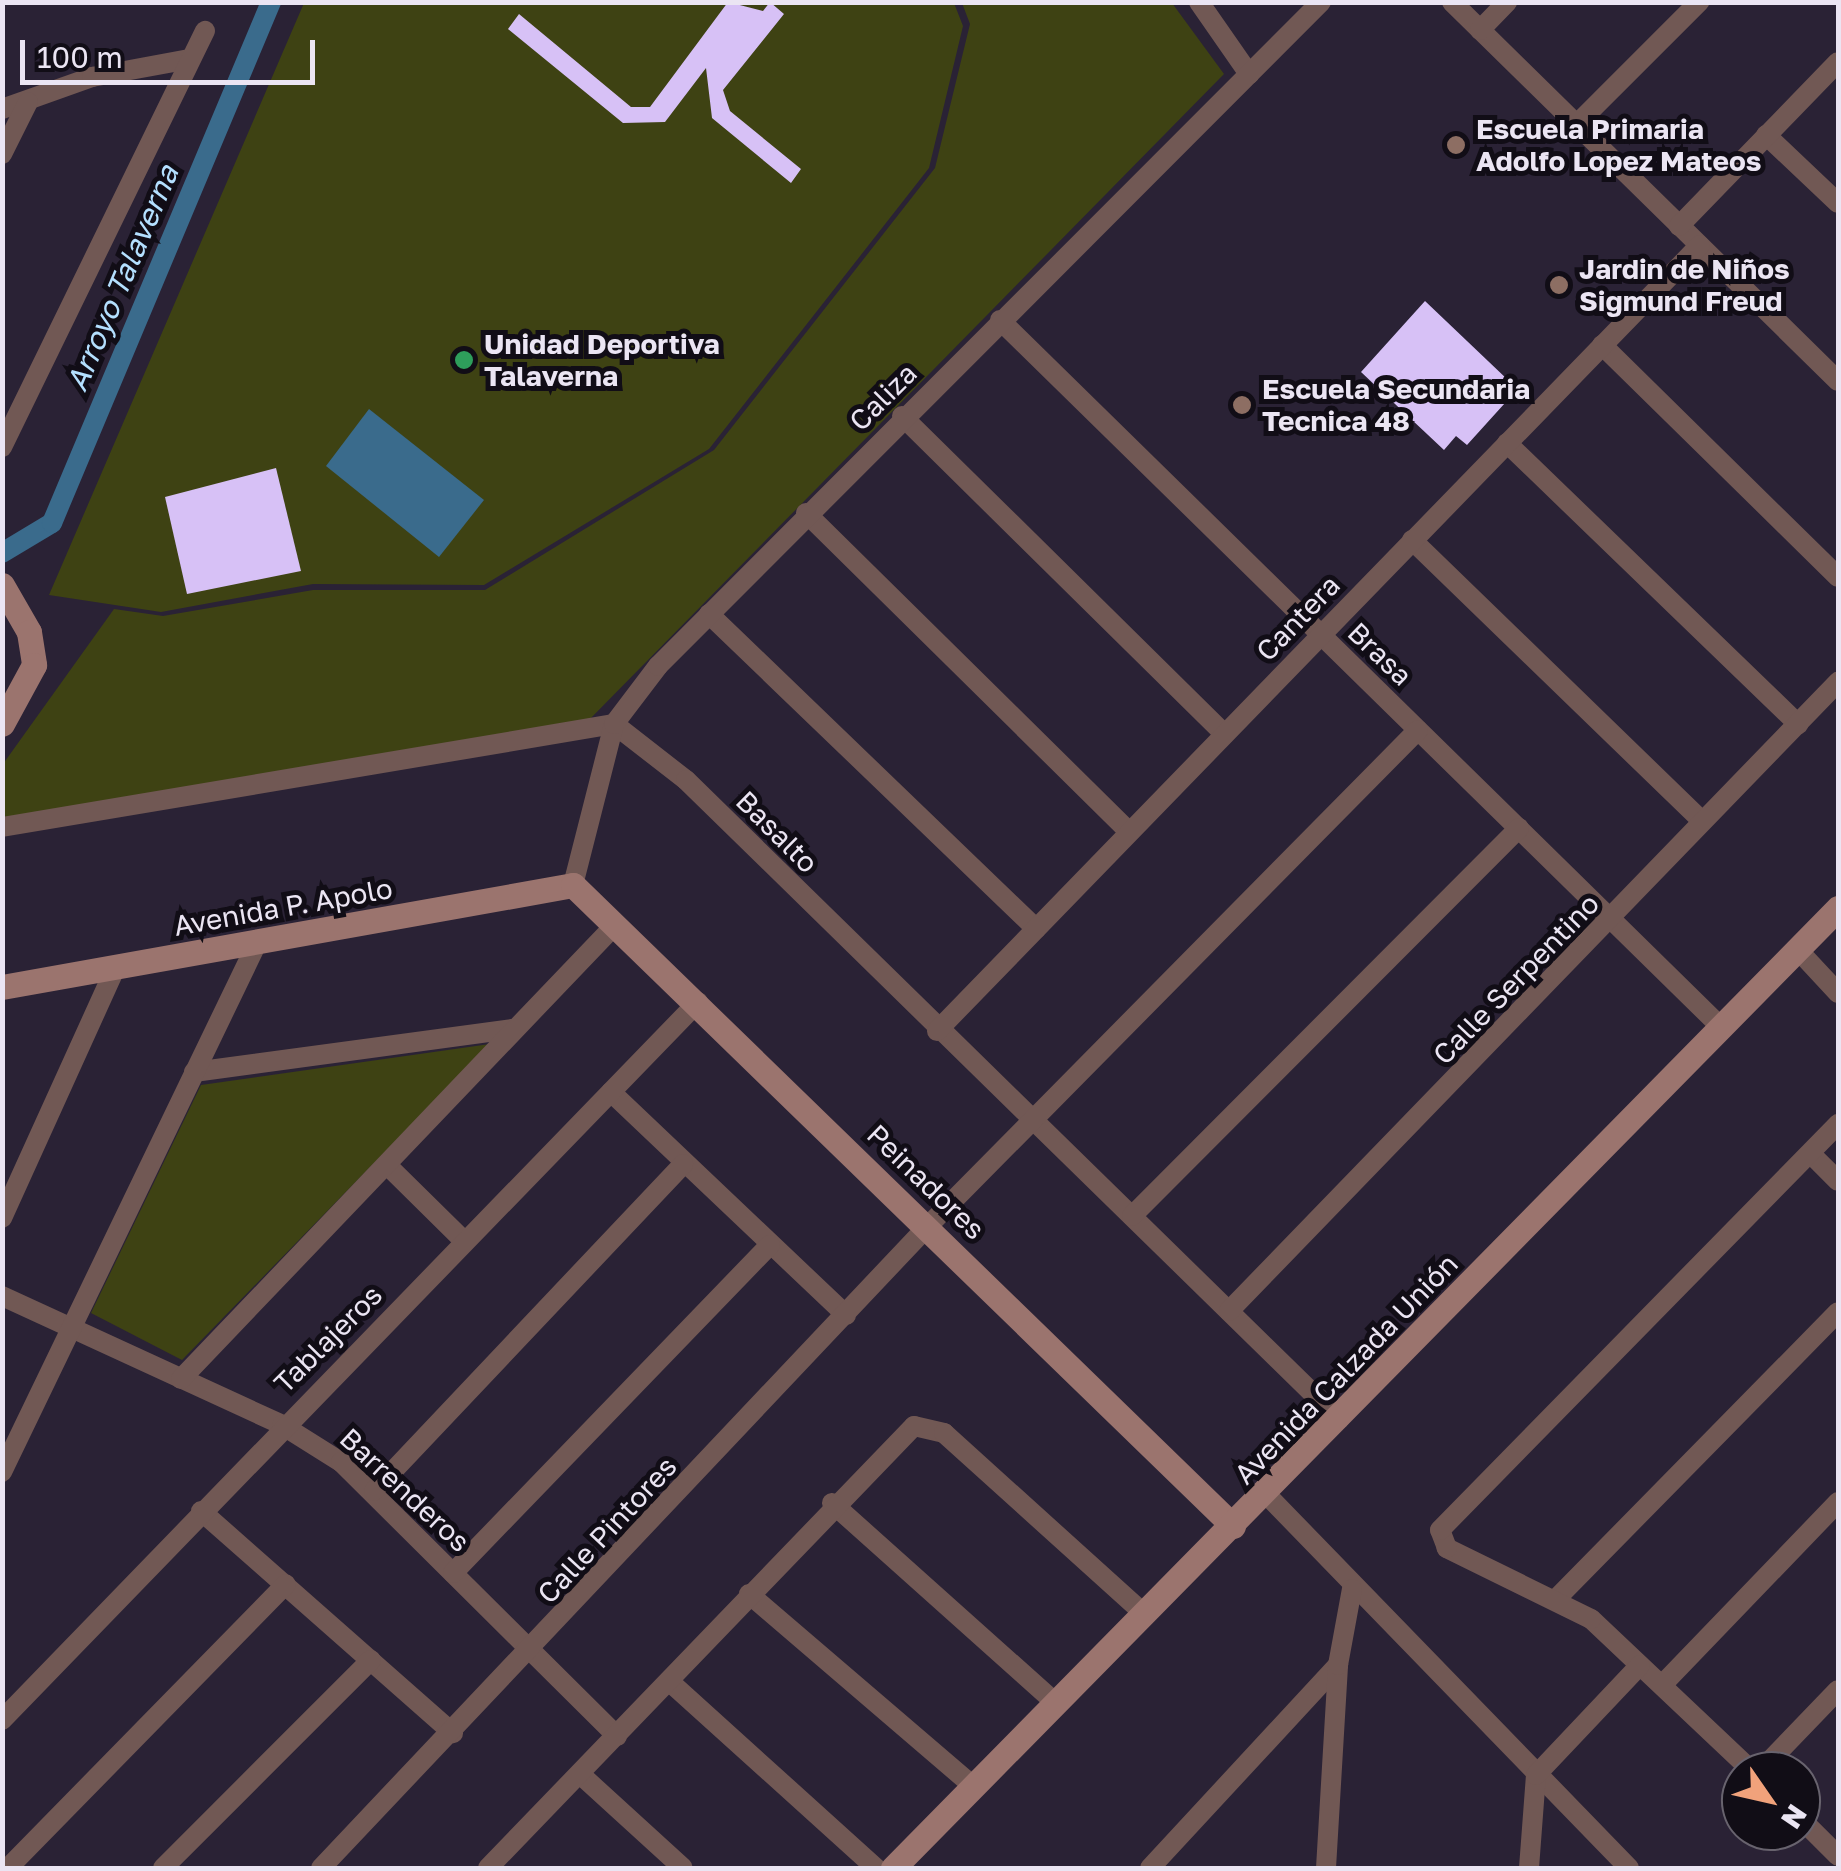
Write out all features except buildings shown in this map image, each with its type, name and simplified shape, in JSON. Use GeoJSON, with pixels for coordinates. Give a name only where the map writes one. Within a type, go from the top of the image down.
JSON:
{"type":"FeatureCollection","features":[{"type":"Feature","properties":{"kind":"street"},"geometry":{"type":"LineString","coordinates":[[1199,2],[1249,74]]}},
{"type":"Feature","properties":{"kind":"street","name":"Caliza"},"geometry":{"type":"LineString","coordinates":[[574,885],[614,724],[709,614],[806,513],[1321,2]]}},
{"type":"Feature","properties":{"kind":"street"},"geometry":{"type":"LineString","coordinates":[[1452,2],[1838,381]]}},
{"type":"Feature","properties":{"kind":"street"},"geometry":{"type":"LineString","coordinates":[[1480,30],[1508,2]]}},
{"type":"Feature","properties":{"kind":"street"},"geometry":{"type":"LineString","coordinates":[[1577,124],[1698,2]]}},
{"type":"Feature","properties":{"kind":"street"},"geometry":{"type":"LineString","coordinates":[[2,447],[205,31]]}},
{"type":"Feature","properties":{"kind":"street"},"geometry":{"type":"LineString","coordinates":[[2,110],[92,77],[190,58]]}},
{"type":"Feature","properties":{"kind":"street"},"geometry":{"type":"LineString","coordinates":[[1679,226],[1838,62]]}},
{"type":"Feature","properties":{"kind":"street"},"geometry":{"type":"LineString","coordinates":[[2,154],[28,102]]}},
{"type":"Feature","properties":{"kind":"street"},"geometry":{"type":"LineString","coordinates":[[1766,135],[1838,203]]}},
{"type":"Feature","properties":{"kind":"street","name":"Cantera"},"geometry":{"type":"LineString","coordinates":[[937,1030],[1700,245]]}},
{"type":"Feature","properties":{"kind":"street","name":"Brasa"},"geometry":{"type":"LineString","coordinates":[[1000,320],[1722,1028]]}},
{"type":"Feature","properties":{"kind":"street"},"geometry":{"type":"LineString","coordinates":[[1602,345],[1838,576]]}},
{"type":"Feature","properties":{"kind":"street"},"geometry":{"type":"LineString","coordinates":[[902,416],[1224,734]]}},
{"type":"Feature","properties":{"kind":"street"},"geometry":{"type":"LineString","coordinates":[[1507,443],[1798,724]]}},
{"type":"Feature","properties":{"kind":"street"},"geometry":{"type":"LineString","coordinates":[[806,513],[1129,832]]}},
{"type":"Feature","properties":{"kind":"street"},"geometry":{"type":"LineString","coordinates":[[1412,540],[1702,821]]}},
{"type":"Feature","properties":{"kind":"street"},"geometry":{"type":"LineString","coordinates":[[2,724],[30,687],[33,651],[8,593]]}},
{"type":"Feature","properties":{"kind":"street"},"geometry":{"type":"LineString","coordinates":[[709,614],[1036,929]]}},
{"type":"Feature","properties":{"kind":"street","name":"Calle Serpentino"},"geometry":{"type":"LineString","coordinates":[[1229,1311],[1613,920],[1702,821],[1838,682]]}},
{"type":"Feature","properties":{"kind":"street"},"geometry":{"type":"LineString","coordinates":[[2,827],[614,724]]}},
{"type":"Feature","properties":{"kind":"street","name":"Basalto"},"geometry":{"type":"LineString","coordinates":[[614,724],[686,780],[937,1030],[1339,1419]]}},
{"type":"Feature","properties":{"kind":"street","name":"Calle Pintores"},"geometry":{"type":"LineString","coordinates":[[322,1868],[531,1652],[928,1226],[1418,730]]}},
{"type":"Feature","properties":{"kind":"street"},"geometry":{"type":"LineString","coordinates":[[1132,1216],[1519,828]]}},
{"type":"Feature","properties":{"kind":"street","name":"Peinadores"},"geometry":{"type":"LineString","coordinates":[[574,885],[1233,1526]]}},
{"type":"Feature","properties":{"kind":"street","name":"Avenida P. Apolo"},"geometry":{"type":"LineString","coordinates":[[2,987],[574,885]]}},
{"type":"Feature","properties":{"kind":"street","name":"Avenida Calzada Unión"},"geometry":{"type":"LineString","coordinates":[[893,1868],[1267,1494],[1838,908]]}},
{"type":"Feature","properties":{"kind":"street"},"geometry":{"type":"LineString","coordinates":[[181,1379],[388,1166],[512,1028],[615,925]]}},
{"type":"Feature","properties":{"kind":"street"},"geometry":{"type":"LineString","coordinates":[[2,1472],[257,943]]}},
{"type":"Feature","properties":{"kind":"street"},"geometry":{"type":"LineString","coordinates":[[1798,950],[1838,993]]}},
{"type":"Feature","properties":{"kind":"street"},"geometry":{"type":"LineString","coordinates":[[2,1218],[116,968]]}},
{"type":"Feature","properties":{"kind":"street","name":"Tablajeros"},"geometry":{"type":"LineString","coordinates":[[2,1720],[282,1425],[698,1002]]}},
{"type":"Feature","properties":{"kind":"street"},"geometry":{"type":"LineString","coordinates":[[194,1072],[512,1028]]}},
{"type":"Feature","properties":{"kind":"street"},"geometry":{"type":"LineString","coordinates":[[610,1092],[846,1315]]}},
{"type":"Feature","properties":{"kind":"street"},"geometry":{"type":"LineString","coordinates":[[1731,1751],[1640,1665],[1558,1596],[1447,1548],[1445,1520],[1838,1124]]}},
{"type":"Feature","properties":{"kind":"street"},"geometry":{"type":"LineString","coordinates":[[1811,1154],[1838,1181]]}},
{"type":"Feature","properties":{"kind":"street"},"geometry":{"type":"LineString","coordinates":[[374,1491],[683,1164]]}},
{"type":"Feature","properties":{"kind":"street"},"geometry":{"type":"LineString","coordinates":[[388,1166],[464,1241]]}},
{"type":"Feature","properties":{"kind":"street"},"geometry":{"type":"LineString","coordinates":[[453,1573],[770,1244]]}},
{"type":"Feature","properties":{"kind":"street","name":"Barrenderos"},"geometry":{"type":"LineString","coordinates":[[2,1296],[282,1425],[374,1491],[617,1736]]}},
{"type":"Feature","properties":{"kind":"street"},"geometry":{"type":"LineString","coordinates":[[1558,1596],[1838,1312]]}},
{"type":"Feature","properties":{"kind":"street"},"geometry":{"type":"LineString","coordinates":[[495,1866],[901,1432],[926,1426],[944,1433],[1143,1614]]}},
{"type":"Feature","properties":{"kind":"street"},"geometry":{"type":"LineString","coordinates":[[1267,1494],[1352,1589],[1629,1868]]}},
{"type":"Feature","properties":{"kind":"street"},"geometry":{"type":"LineString","coordinates":[[1662,1685],[1838,1502]]}},
{"type":"Feature","properties":{"kind":"street"},"geometry":{"type":"LineString","coordinates":[[832,1503],[1056,1703]]}},
{"type":"Feature","properties":{"kind":"street"},"geometry":{"type":"LineString","coordinates":[[201,1511],[453,1733]]}},
{"type":"Feature","properties":{"kind":"street"},"geometry":{"type":"LineString","coordinates":[[8,1868],[286,1584]]}},
{"type":"Feature","properties":{"kind":"street"},"geometry":{"type":"LineString","coordinates":[[1326,1868],[1338,1665],[1352,1589]]}},
{"type":"Feature","properties":{"kind":"street"},"geometry":{"type":"LineString","coordinates":[[749,1594],[974,1787]]}},
{"type":"Feature","properties":{"kind":"street"},"geometry":{"type":"LineString","coordinates":[[163,1868],[371,1660]]}},
{"type":"Feature","properties":{"kind":"street"},"geometry":{"type":"LineString","coordinates":[[1150,1868],[1338,1665]]}},
{"type":"Feature","properties":{"kind":"street"},"geometry":{"type":"LineString","coordinates":[[1529,1868],[1536,1776],[1640,1665]]}},
{"type":"Feature","properties":{"kind":"street"},"geometry":{"type":"LineString","coordinates":[[670,1682],[876,1868]]}},
{"type":"Feature","properties":{"kind":"street"},"geometry":{"type":"LineString","coordinates":[[1779,1751],[1838,1690]]}},
{"type":"Feature","properties":{"kind":"street"},"geometry":{"type":"LineString","coordinates":[[580,1774],[684,1868]]}},
{"type":"Feature","properties":{"kind":"green space","name":"Unidad Deportiva Talaverna"},"geometry":{"type":"Polygon","coordinates":[[[304,3],[954,3],[963,26],[929,168],[709,449],[484,585],[313,584],[161,612],[49,595],[304,3]]]}},
{"type":"Feature","properties":{"kind":"green space"},"geometry":{"type":"Polygon","coordinates":[[[962,3],[1172,3],[1224,74],[589,720],[3,819],[3,764],[114,609],[163,616],[313,590],[485,590],[714,450],[935,168],[970,24],[962,3]]]}},
{"type":"Feature","properties":{"kind":"green space"},"geometry":{"type":"Polygon","coordinates":[[[490,1044],[182,1360],[91,1313],[201,1085],[490,1044]]]}},
{"type":"Feature","properties":{"kind":"water"},"geometry":{"type":"Polygon","coordinates":[[[369,409],[484,500],[439,557],[326,466],[369,409]]]}},
{"type":"Feature","properties":{"kind":"waterway","name":"Arroyo Talaverna"},"geometry":{"type":"LineString","coordinates":[[2,553],[52,523],[271,2]]}},
{"type":"Feature","properties":{"kind":"place","name":"Escuela Primaria Adolfo Lopez Mateos"},"geometry":{"type":"Point","coordinates":[1456,145]}},
{"type":"Feature","properties":{"kind":"place","name":"Jardin de Niños Sigmund Freud"},"geometry":{"type":"Point","coordinates":[1559,285]}},
{"type":"Feature","properties":{"kind":"place","name":"Unidad Deportiva Talaverna"},"geometry":{"type":"Point","coordinates":[464,360]}},
{"type":"Feature","properties":{"kind":"place","name":"Escuela Secundaria Tecnica 48"},"geometry":{"type":"Point","coordinates":[1242,405]}}]}
